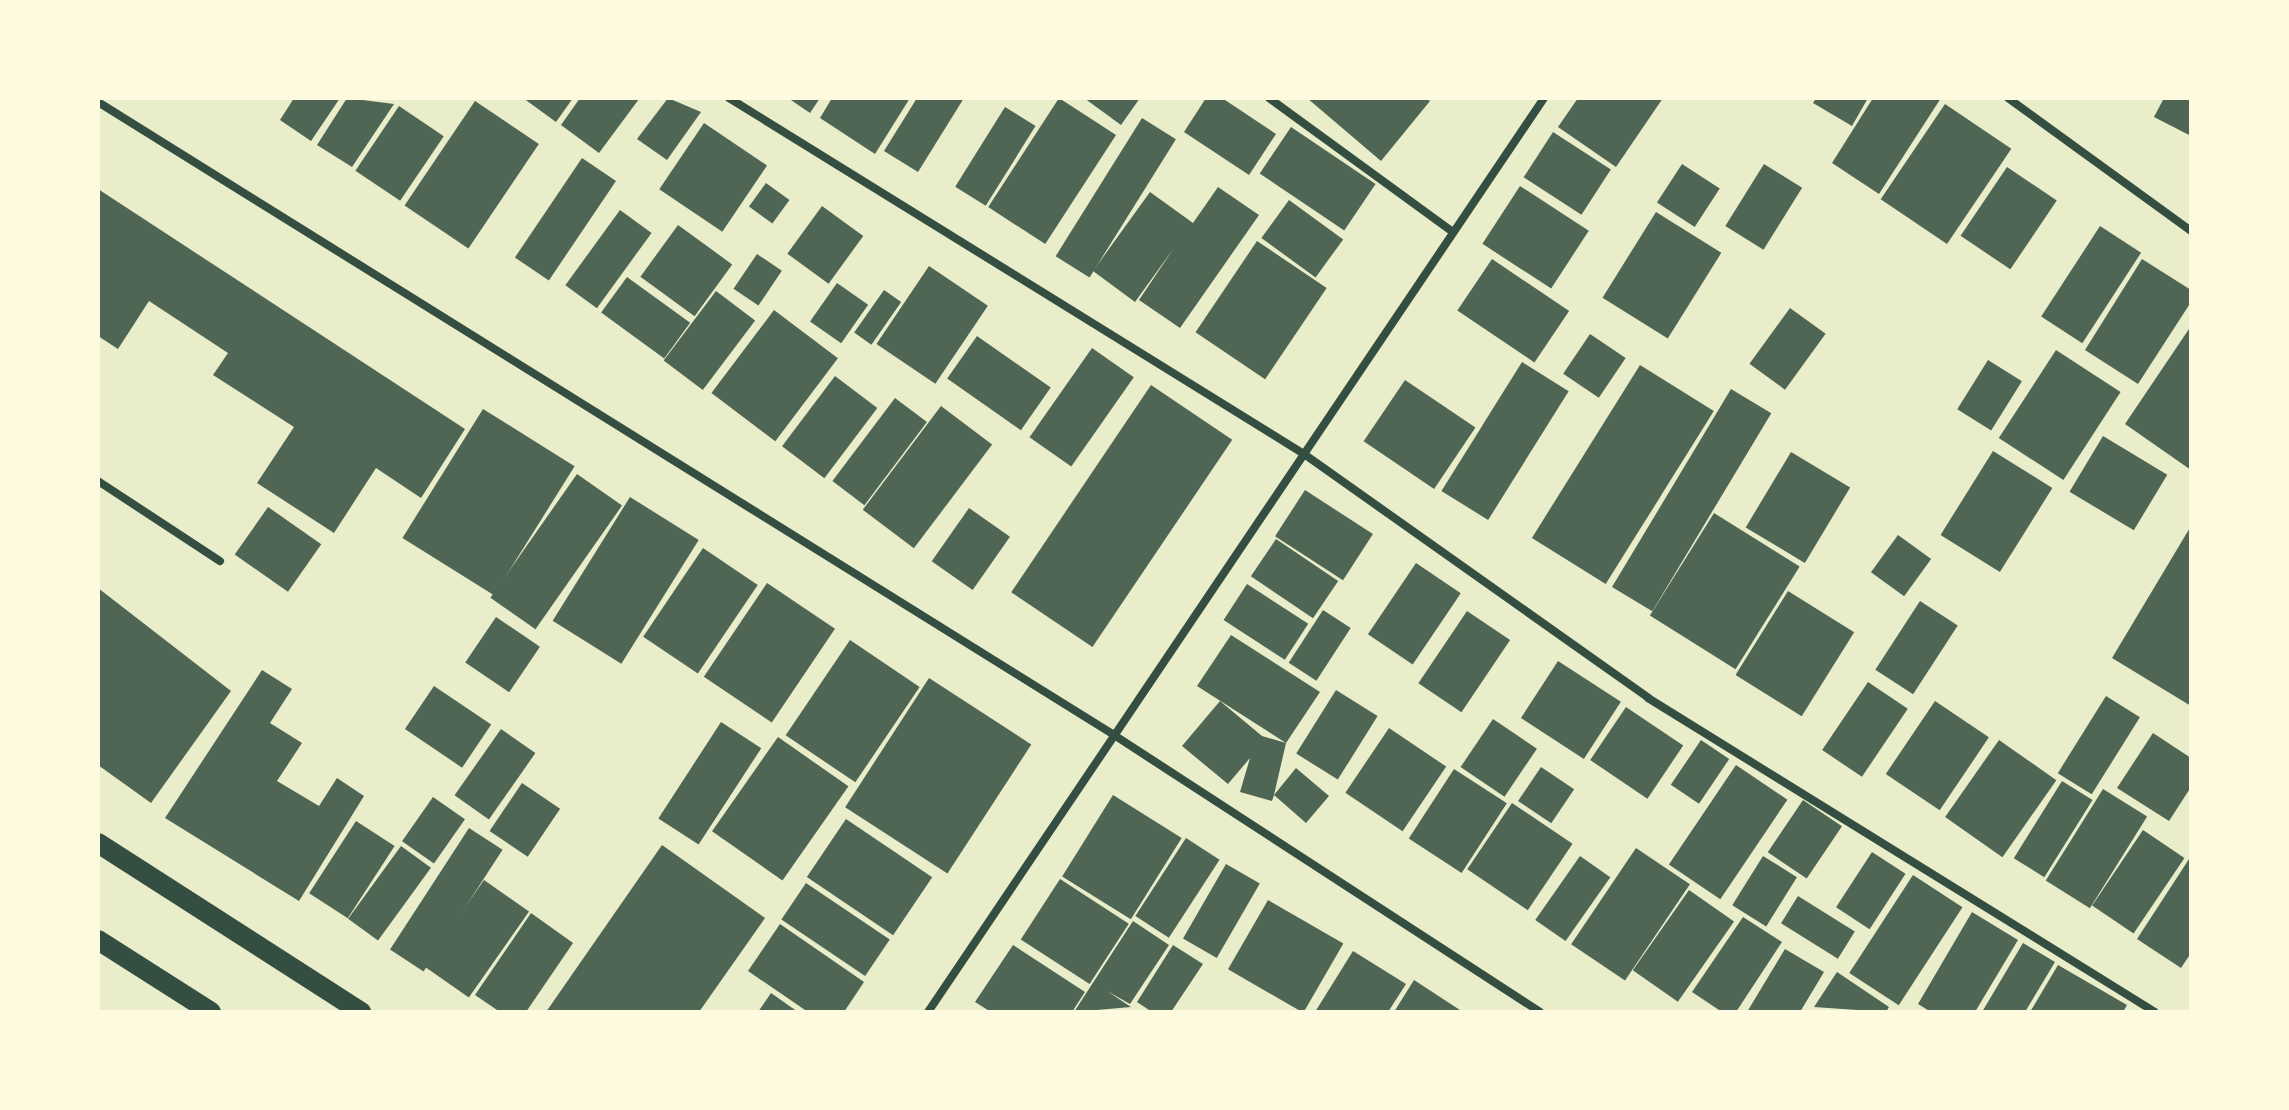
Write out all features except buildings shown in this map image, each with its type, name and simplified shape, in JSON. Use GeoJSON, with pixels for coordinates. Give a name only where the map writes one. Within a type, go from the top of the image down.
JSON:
{"type":"FeatureCollection","features":[{"type":"Feature","properties":{"kind":"main road"},"geometry":{"type":"LineString","coordinates":[[98,843],[361,1012]]}},
{"type":"Feature","properties":{"kind":"main road"},"geometry":{"type":"LineString","coordinates":[[98,940],[211,1012]]}},
{"type":"Feature","properties":{"kind":"street"},"geometry":{"type":"LineString","coordinates":[[729,98],[1304,454],[1648,698],[2155,1012]]}},
{"type":"Feature","properties":{"kind":"street"},"geometry":{"type":"LineString","coordinates":[[1269,98],[1453,232]]}},
{"type":"Feature","properties":{"kind":"street"},"geometry":{"type":"LineString","coordinates":[[928,1012],[1544,98]]}},
{"type":"Feature","properties":{"kind":"street"},"geometry":{"type":"LineString","coordinates":[[2008,98],[2191,231]]}},
{"type":"Feature","properties":{"kind":"street"},"geometry":{"type":"LineString","coordinates":[[98,102],[1114,735],[1540,1012]]}},
{"type":"Feature","properties":{"kind":"street"},"geometry":{"type":"LineString","coordinates":[[98,481],[220,561]]}}]}
